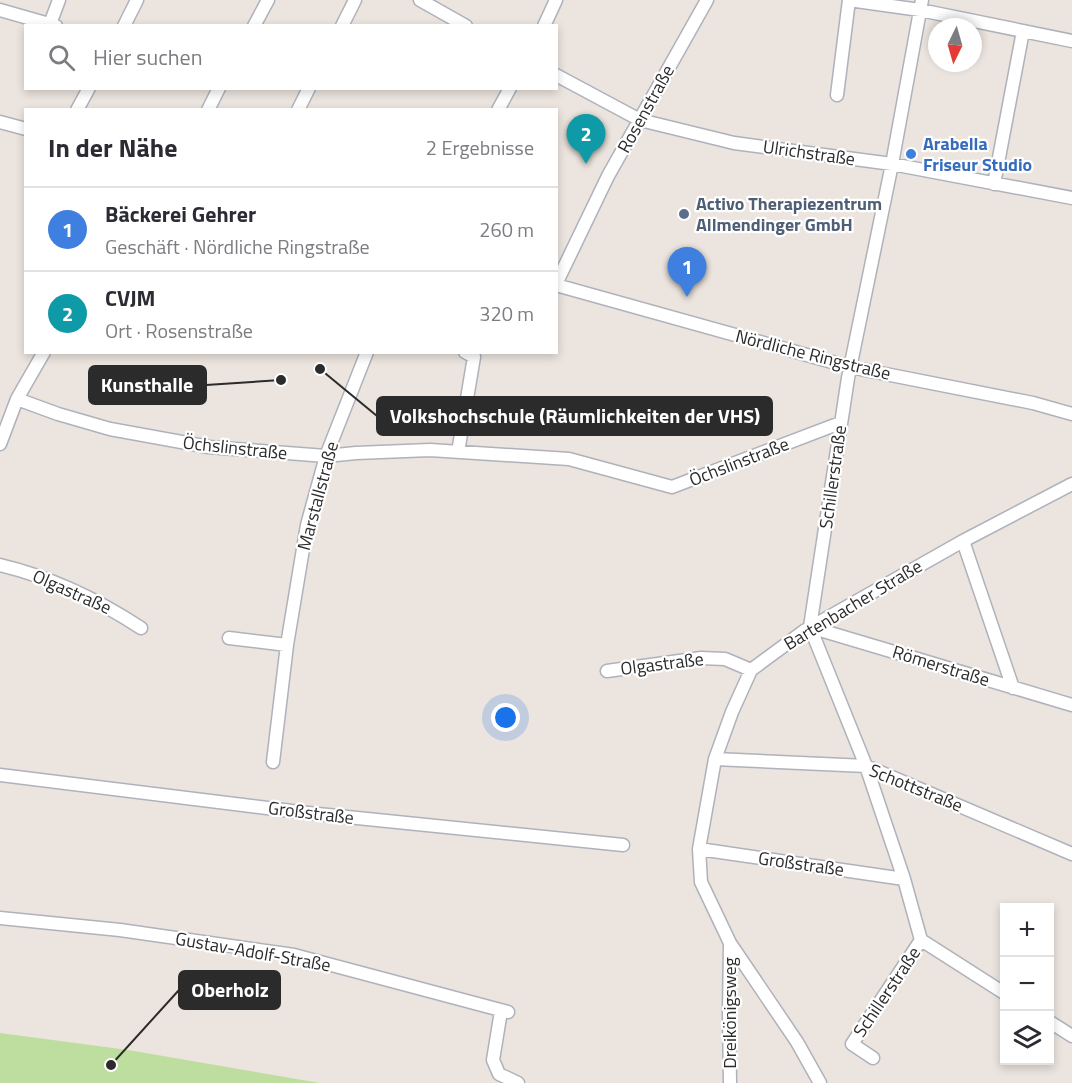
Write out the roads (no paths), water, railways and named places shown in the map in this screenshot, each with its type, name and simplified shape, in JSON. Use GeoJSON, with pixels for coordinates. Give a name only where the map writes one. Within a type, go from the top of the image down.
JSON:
{"type":"FeatureCollection","features":[{"type":"Feature","properties":{"kind":"street"},"geometry":{"type":"LineString","coordinates":[[53,24],[59,0]]}},
{"type":"Feature","properties":{"kind":"street"},"geometry":{"type":"LineString","coordinates":[[124,24],[137,0]]}},
{"type":"Feature","properties":{"kind":"street"},"geometry":{"type":"LineString","coordinates":[[255,24],[268,0]]}},
{"type":"Feature","properties":{"kind":"street"},"geometry":{"type":"LineString","coordinates":[[343,24],[355,0]]}},
{"type":"Feature","properties":{"kind":"street"},"geometry":{"type":"LineString","coordinates":[[420,0],[462,24]]}},
{"type":"Feature","properties":{"kind":"street"},"geometry":{"type":"LineString","coordinates":[[545,24],[556,0]]}},
{"type":"Feature","properties":{"kind":"street","name":"Rosenstraße"},"geometry":{"type":"LineString","coordinates":[[558,281],[608,176],[707,0]]}},
{"type":"Feature","properties":{"kind":"street"},"geometry":{"type":"LineString","coordinates":[[837,95],[849,0],[921,5],[1072,41]]}},
{"type":"Feature","properties":{"kind":"street","name":"Schillerstraße"},"geometry":{"type":"LineString","coordinates":[[921,5],[840,423],[810,627],[866,766],[904,879],[921,940],[1000,990]]}},
{"type":"Feature","properties":{"kind":"street"},"geometry":{"type":"LineString","coordinates":[[0,10],[49,24]]}},
{"type":"Feature","properties":{"kind":"street"},"geometry":{"type":"LineString","coordinates":[[993,184],[1023,31]]}},
{"type":"Feature","properties":{"kind":"street","name":"Ulrichstraße"},"geometry":{"type":"LineString","coordinates":[[558,76],[640,120],[734,142],[892,164],[1072,198]]}},
{"type":"Feature","properties":{"kind":"street"},"geometry":{"type":"LineString","coordinates":[[78,108],[88,90]]}},
{"type":"Feature","properties":{"kind":"street"},"geometry":{"type":"LineString","coordinates":[[209,108],[218,90]]}},
{"type":"Feature","properties":{"kind":"street"},"geometry":{"type":"LineString","coordinates":[[299,108],[308,90]]}},
{"type":"Feature","properties":{"kind":"street"},"geometry":{"type":"LineString","coordinates":[[499,108],[509,90]]}},
{"type":"Feature","properties":{"kind":"street"},"geometry":{"type":"LineString","coordinates":[[0,122],[24,128]]}},
{"type":"Feature","properties":{"kind":"street","name":"Nördliche Ringstraße"},"geometry":{"type":"LineString","coordinates":[[558,286],[850,367],[1033,403],[1072,414]]}},
{"type":"Feature","properties":{"kind":"street"},"geometry":{"type":"LineString","coordinates":[[0,444],[17,399],[43,354]]}},
{"type":"Feature","properties":{"kind":"street","name":"Marstallstraße"},"geometry":{"type":"LineString","coordinates":[[273,762],[287,645],[307,525],[326,456],[366,354]]}},
{"type":"Feature","properties":{"kind":"street"},"geometry":{"type":"LineString","coordinates":[[458,452],[474,357],[469,354]]}},
{"type":"Feature","properties":{"kind":"street","name":"Öchslinstraße"},"geometry":{"type":"LineString","coordinates":[[17,399],[95,425],[158,439],[209,447],[326,456],[430,450],[579,461],[672,487],[840,423]]}},
{"type":"Feature","properties":{"kind":"street","name":"Bartenbacher Straße"},"geometry":{"type":"LineString","coordinates":[[820,1083],[797,1042],[730,944],[701,882],[699,849],[715,759],[732,712],[751,670],[810,627],[963,541],[1072,484]]}},
{"type":"Feature","properties":{"kind":"street"},"geometry":{"type":"LineString","coordinates":[[963,541],[1012,688]]}},
{"type":"Feature","properties":{"kind":"street","name":"Olgastraße"},"geometry":{"type":"LineString","coordinates":[[0,565],[60,583],[116,612],[141,628]]}},
{"type":"Feature","properties":{"kind":"street","name":"Römerstraße"},"geometry":{"type":"LineString","coordinates":[[810,627],[1072,705]]}},
{"type":"Feature","properties":{"kind":"street"},"geometry":{"type":"LineString","coordinates":[[229,638],[287,645]]}},
{"type":"Feature","properties":{"kind":"street","name":"Olgastraße"},"geometry":{"type":"LineString","coordinates":[[607,671],[701,658],[725,659],[751,670]]}},
{"type":"Feature","properties":{"kind":"street","name":"Schottstraße"},"geometry":{"type":"LineString","coordinates":[[715,759],[866,766],[1072,854]]}},
{"type":"Feature","properties":{"kind":"street","name":"Großstraße"},"geometry":{"type":"LineString","coordinates":[[0,775],[308,813],[623,845]]}},
{"type":"Feature","properties":{"kind":"street","name":"Großstraße"},"geometry":{"type":"LineString","coordinates":[[699,849],[904,879]]}},
{"type":"Feature","properties":{"kind":"street","name":"Gustav-Adolf-Straße"},"geometry":{"type":"LineString","coordinates":[[0,918],[120,930],[294,955],[504,1011],[493,1060],[499,1074],[518,1083]]}},
{"type":"Feature","properties":{"kind":"street","name":"Schillerstraße"},"geometry":{"type":"LineString","coordinates":[[873,1058],[852,1044],[921,940]]}},
{"type":"Feature","properties":{"kind":"street","name":"Dreikönigsweg"},"geometry":{"type":"LineString","coordinates":[[730,944],[730,1083]]}},
{"type":"Feature","properties":{"kind":"street"},"geometry":{"type":"LineString","coordinates":[[1054,1025],[1072,1036]]}},
{"type":"Feature","properties":{"kind":"place","name":"Arabella Friseur Studio"},"geometry":{"type":"Point","coordinates":[911,154]}},
{"type":"Feature","properties":{"kind":"place","name":"CVJM"},"geometry":{"type":"Point","coordinates":[586,164]}},
{"type":"Feature","properties":{"kind":"place","name":"Activo Therapiezentrum Allmendinger GmbH"},"geometry":{"type":"Point","coordinates":[684,214]}},
{"type":"Feature","properties":{"kind":"place","name":"Bäckerei Gehrer"},"geometry":{"type":"Point","coordinates":[687,297]}},
{"type":"Feature","properties":{"kind":"place","name":"Volkshochschule (Räumlichkeiten der VHS)"},"geometry":{"type":"Point","coordinates":[320,369]}},
{"type":"Feature","properties":{"kind":"place","name":"Kunsthalle"},"geometry":{"type":"Point","coordinates":[281,380]}},
{"type":"Feature","properties":{"kind":"place","name":"Oberholz"},"geometry":{"type":"Point","coordinates":[111,1065]}}]}
